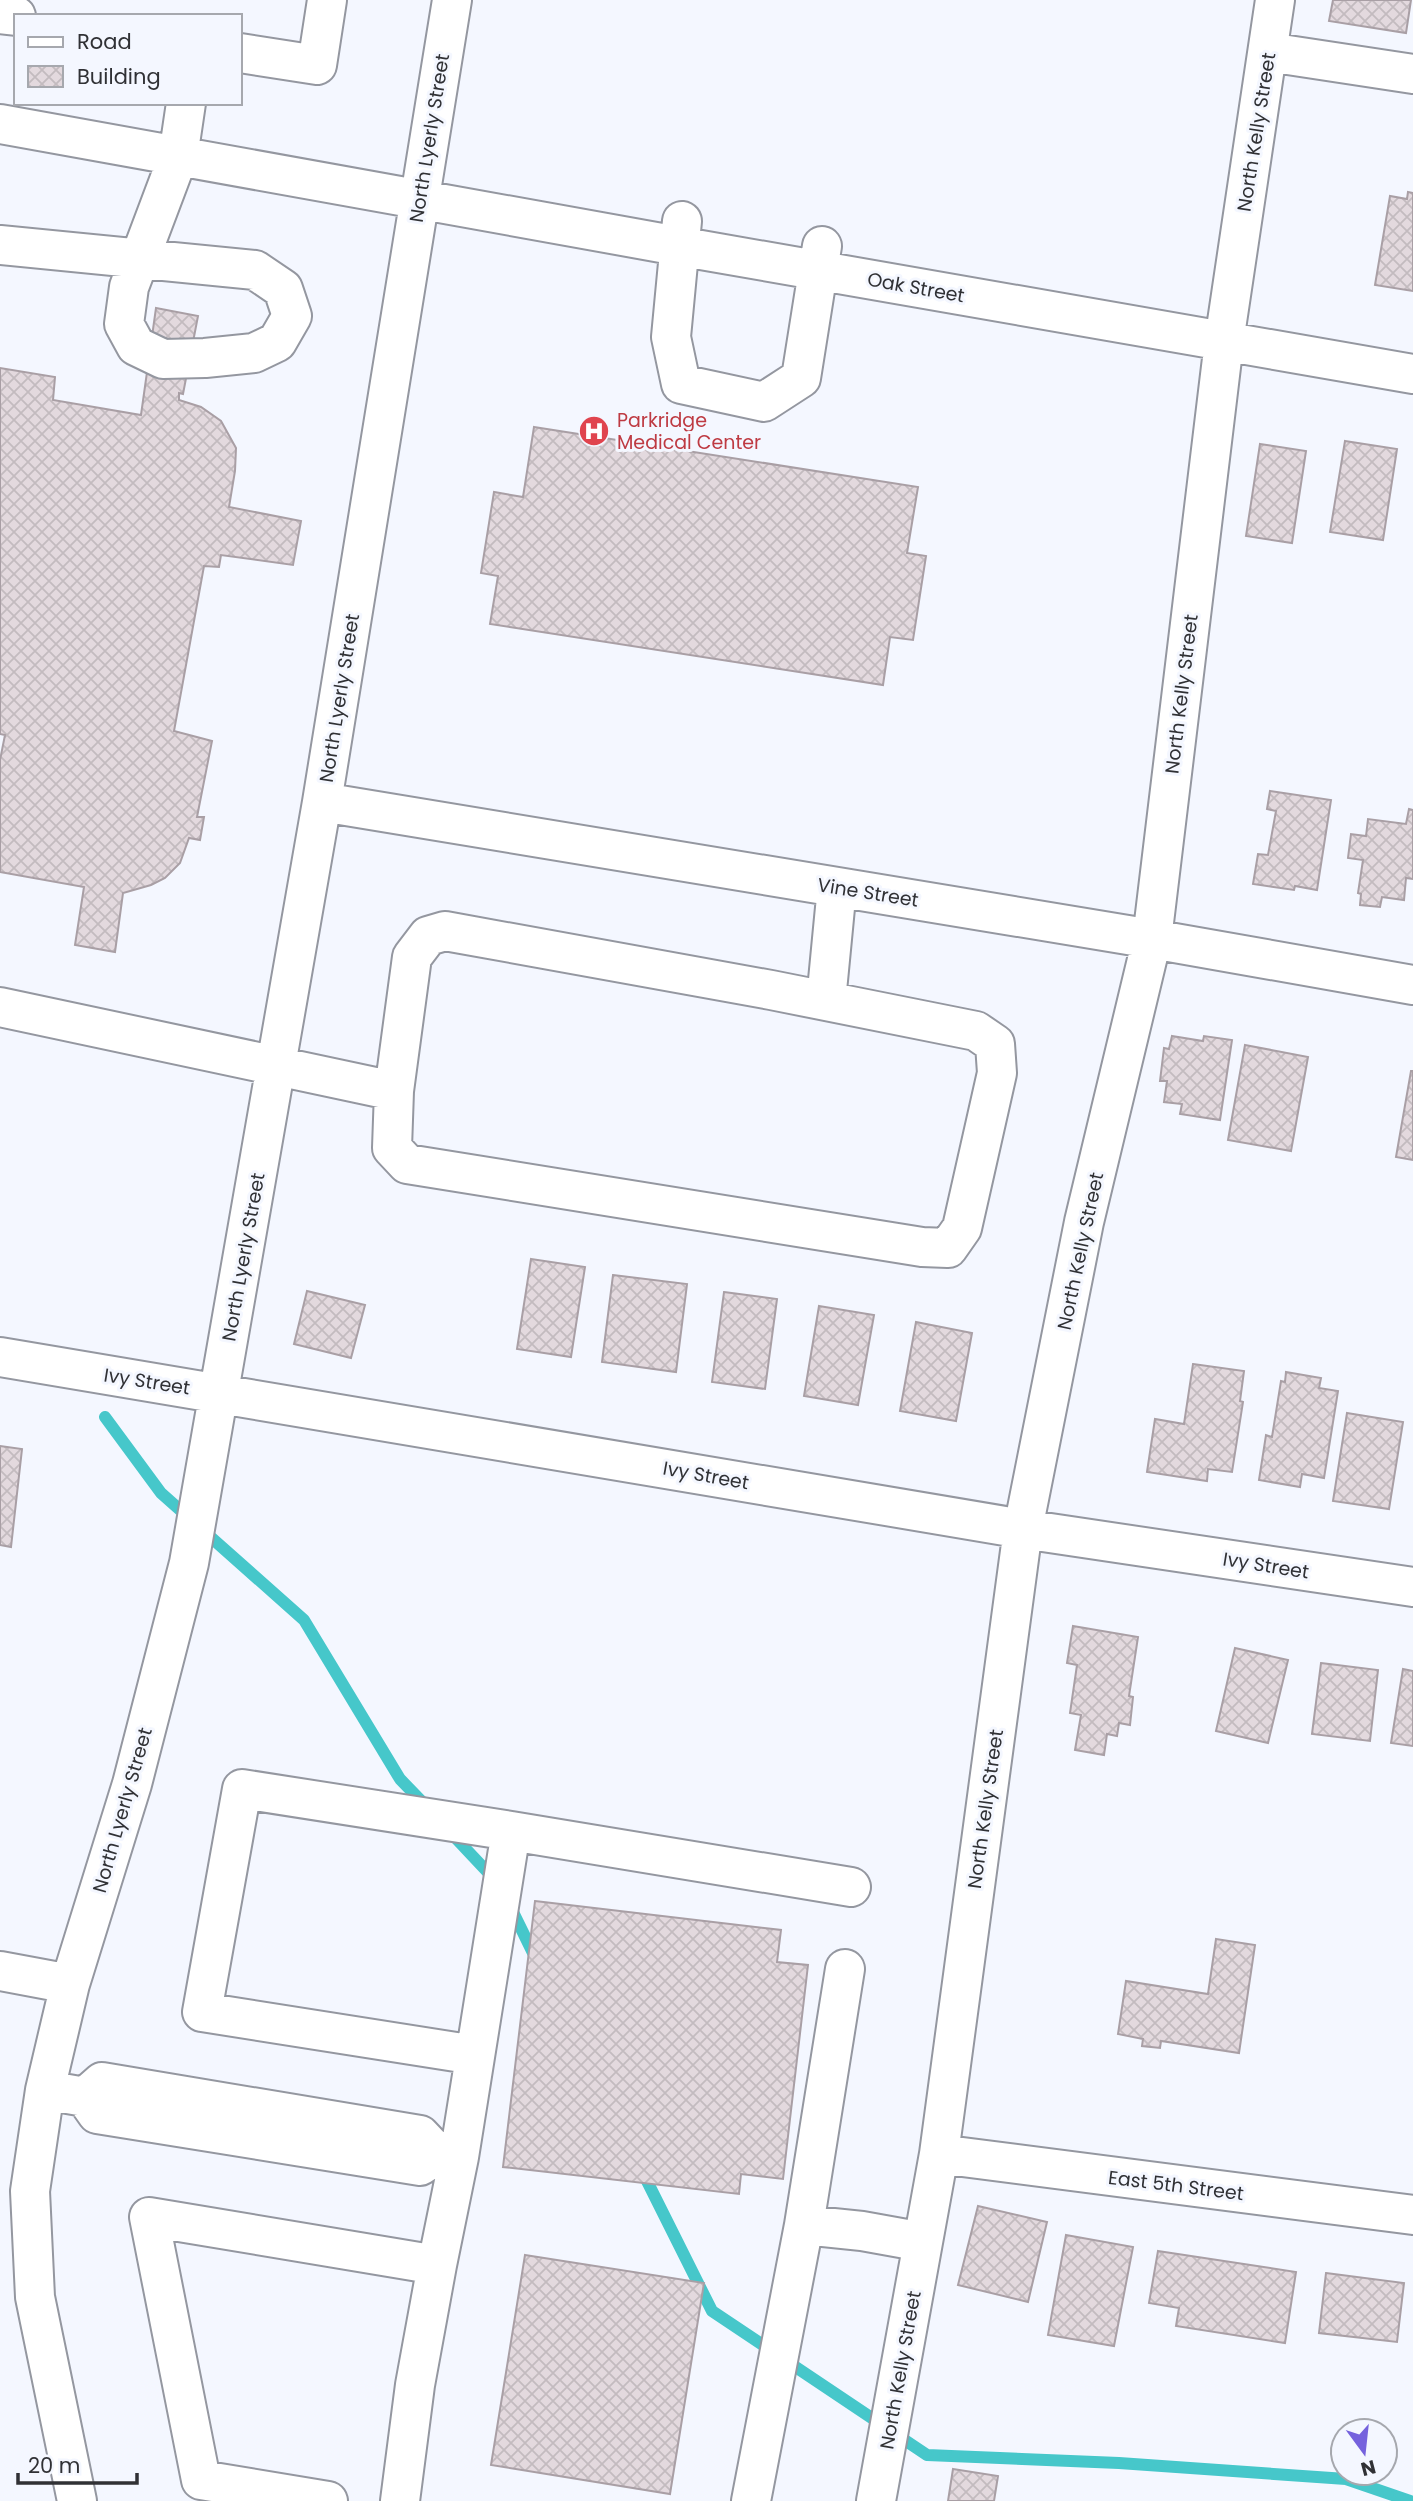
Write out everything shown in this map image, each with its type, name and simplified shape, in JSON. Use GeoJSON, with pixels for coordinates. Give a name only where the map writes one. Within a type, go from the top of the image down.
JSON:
{"type":"FeatureCollection","features":[{"type":"Feature","properties":{"kind":"street"},"geometry":{"type":"LineString","coordinates":[[242,53],[317,65],[327,0]]}},
{"type":"Feature","properties":{"kind":"street","name":"North Lyerly Street"},"geometry":{"type":"LineString","coordinates":[[78,2501],[35,2297],[30,2191],[44,2090],[70,1984],[132,1784],[189,1563],[323,802],[452,0]]}},
{"type":"Feature","properties":{"kind":"street","name":"North Kelly Street"},"geometry":{"type":"LineString","coordinates":[[876,2501],[939,2154],[1023,1529],[1084,1222],[1152,939],[1224,342],[1275,0]]}},
{"type":"Feature","properties":{"kind":"street"},"geometry":{"type":"LineString","coordinates":[[1268,51],[1413,74]]}},
{"type":"Feature","properties":{"kind":"street"},"geometry":{"type":"LineString","coordinates":[[0,245],[140,260],[178,157],[186,105]]}},
{"type":"Feature","properties":{"kind":"street","name":"Oak Street"},"geometry":{"type":"LineString","coordinates":[[0,124],[419,200],[680,233],[820,257],[1224,342],[1413,374]]}},
{"type":"Feature","properties":{"kind":"street"},"geometry":{"type":"LineString","coordinates":[[680,233],[671,337],[681,384],[764,402],[801,378],[820,257]]}},
{"type":"Feature","properties":{"kind":"street","name":"Vine Street"},"geometry":{"type":"LineString","coordinates":[[323,802],[1152,939],[1413,985]]}},
{"type":"Feature","properties":{"kind":"street"},"geometry":{"type":"LineString","coordinates":[[825,1001],[837,887]]}},
{"type":"Feature","properties":{"kind":"street"},"geometry":{"type":"LineString","coordinates":[[445,932],[976,1031],[995,1044],[997,1073],[962,1228],[948,1248],[922,1248],[407,1164],[392,1148],[394,1091],[412,957],[428,936],[445,932]]}},
{"type":"Feature","properties":{"kind":"street"},"geometry":{"type":"LineString","coordinates":[[0,1007],[394,1091]]}},
{"type":"Feature","properties":{"kind":"street","name":"Ivy Street"},"geometry":{"type":"LineString","coordinates":[[0,1357],[1023,1529],[1413,1587]]}},
{"type":"Feature","properties":{"kind":"street"},"geometry":{"type":"LineString","coordinates":[[475,2055],[202,2012],[242,1789],[852,1886]]}},
{"type":"Feature","properties":{"kind":"street"},"geometry":{"type":"LineString","coordinates":[[400,2501],[415,2385],[437,2265],[449,2155],[475,2055],[511,1831]]}},
{"type":"Feature","properties":{"kind":"street"},"geometry":{"type":"LineString","coordinates":[[751,2501],[804,2225],[845,1969]]}},
{"type":"Feature","properties":{"kind":"street"},"geometry":{"type":"LineString","coordinates":[[0,1971],[70,1984]]}},
{"type":"Feature","properties":{"kind":"street"},"geometry":{"type":"LineString","coordinates":[[44,2090],[85,2098],[97,2114],[420,2166],[449,2155]]}},
{"type":"Feature","properties":{"kind":"street","name":"East 5th Street"},"geometry":{"type":"LineString","coordinates":[[939,2154],[1413,2215]]}},
{"type":"Feature","properties":{"kind":"street"},"geometry":{"type":"LineString","coordinates":[[328,2501],[201,2480],[149,2217],[437,2265]]}},
{"type":"Feature","properties":{"kind":"street"},"geometry":{"type":"LineString","coordinates":[[804,2225],[862,2231],[923,2242]]}},
{"type":"Feature","properties":{"kind":"building"},"geometry":{"type":"Polygon","coordinates":[[[1333,0],[1411,0],[1406,33],[1329,21],[1333,0]]]}},
{"type":"Feature","properties":{"kind":"building"},"geometry":{"type":"Polygon","coordinates":[[[1408,192],[1413,193],[1413,291],[1375,285],[1390,196],[1407,199],[1408,192]]]}},
{"type":"Feature","properties":{"kind":"building"},"geometry":{"type":"Polygon","coordinates":[[[156,308],[198,316],[183,394],[179,393],[179,400],[201,407],[221,421],[236,448],[229,507],[301,521],[293,565],[221,555],[219,567],[204,566],[174,731],[212,741],[197,817],[204,817],[200,840],[189,838],[180,863],[165,878],[123,893],[115,952],[75,945],[84,887],[0,872],[0,760],[5,735],[0,734],[0,368],[55,377],[53,400],[141,415],[156,308]]]}},
{"type":"Feature","properties":{"kind":"building"},"geometry":{"type":"Polygon","coordinates":[[[534,427],[918,487],[907,553],[926,556],[913,640],[890,637],[883,685],[490,624],[498,576],[481,573],[494,492],[523,497],[534,427]]]}},
{"type":"Feature","properties":{"kind":"building"},"geometry":{"type":"Polygon","coordinates":[[[1345,441],[1397,449],[1383,540],[1330,532],[1345,441]]]}},
{"type":"Feature","properties":{"kind":"building"},"geometry":{"type":"Polygon","coordinates":[[[1260,444],[1306,451],[1292,543],[1246,536],[1260,444]]]}},
{"type":"Feature","properties":{"kind":"building"},"geometry":{"type":"Polygon","coordinates":[[[1270,791],[1331,800],[1317,890],[1295,886],[1294,890],[1253,884],[1258,854],[1268,855],[1276,811],[1267,809],[1270,791]]]}},
{"type":"Feature","properties":{"kind":"building"},"geometry":{"type":"Polygon","coordinates":[[[1409,809],[1413,810],[1413,879],[1406,878],[1404,900],[1382,897],[1380,907],[1360,905],[1361,894],[1358,893],[1363,860],[1348,858],[1351,834],[1366,836],[1368,819],[1406,824],[1409,809]]]}},
{"type":"Feature","properties":{"kind":"building"},"geometry":{"type":"Polygon","coordinates":[[[1172,1036],[1203,1041],[1204,1036],[1232,1040],[1220,1120],[1180,1114],[1182,1104],[1164,1102],[1167,1081],[1160,1081],[1164,1048],[1169,1049],[1172,1036]]]}},
{"type":"Feature","properties":{"kind":"building"},"geometry":{"type":"Polygon","coordinates":[[[1245,1045],[1308,1057],[1291,1151],[1228,1140],[1245,1045]]]}},
{"type":"Feature","properties":{"kind":"building"},"geometry":{"type":"Polygon","coordinates":[[[1413,1071],[1413,1160],[1396,1157],[1413,1071]]]}},
{"type":"Feature","properties":{"kind":"building"},"geometry":{"type":"Polygon","coordinates":[[[531,1259],[585,1267],[571,1357],[517,1349],[531,1259]]]}},
{"type":"Feature","properties":{"kind":"building"},"geometry":{"type":"Polygon","coordinates":[[[613,1275],[687,1284],[676,1372],[602,1362],[613,1275]]]}},
{"type":"Feature","properties":{"kind":"building"},"geometry":{"type":"Polygon","coordinates":[[[307,1291],[365,1305],[351,1358],[294,1344],[307,1291]]]}},
{"type":"Feature","properties":{"kind":"building"},"geometry":{"type":"Polygon","coordinates":[[[724,1292],[777,1299],[765,1389],[712,1382],[724,1292]]]}},
{"type":"Feature","properties":{"kind":"building"},"geometry":{"type":"Polygon","coordinates":[[[819,1306],[874,1315],[858,1405],[804,1396],[819,1306]]]}},
{"type":"Feature","properties":{"kind":"building"},"geometry":{"type":"Polygon","coordinates":[[[916,1322],[972,1333],[956,1421],[900,1411],[916,1322]]]}},
{"type":"Feature","properties":{"kind":"building"},"geometry":{"type":"Polygon","coordinates":[[[1193,1364],[1244,1371],[1240,1401],[1243,1402],[1232,1472],[1208,1469],[1207,1481],[1147,1472],[1155,1419],[1184,1424],[1193,1364]]]}},
{"type":"Feature","properties":{"kind":"building"},"geometry":{"type":"Polygon","coordinates":[[[1286,1372],[1321,1378],[1319,1388],[1338,1391],[1324,1478],[1302,1474],[1300,1487],[1259,1480],[1266,1435],[1272,1437],[1281,1381],[1285,1382],[1286,1372]]]}},
{"type":"Feature","properties":{"kind":"building"},"geometry":{"type":"Polygon","coordinates":[[[1347,1413],[1403,1422],[1389,1509],[1333,1501],[1347,1413]]]}},
{"type":"Feature","properties":{"kind":"building"},"geometry":{"type":"Polygon","coordinates":[[[0,1446],[22,1449],[11,1547],[0,1545],[0,1446]]]}},
{"type":"Feature","properties":{"kind":"building"},"geometry":{"type":"Polygon","coordinates":[[[1073,1626],[1138,1637],[1129,1696],[1133,1697],[1130,1725],[1119,1723],[1117,1736],[1107,1734],[1104,1755],[1075,1750],[1081,1715],[1070,1713],[1077,1665],[1067,1663],[1073,1626]]]}},
{"type":"Feature","properties":{"kind":"building"},"geometry":{"type":"Polygon","coordinates":[[[1235,1648],[1288,1660],[1268,1743],[1216,1731],[1235,1648]]]}},
{"type":"Feature","properties":{"kind":"building"},"geometry":{"type":"Polygon","coordinates":[[[1321,1663],[1378,1670],[1370,1741],[1312,1734],[1321,1663]]]}},
{"type":"Feature","properties":{"kind":"building"},"geometry":{"type":"Polygon","coordinates":[[[1403,1669],[1413,1671],[1413,1746],[1391,1743],[1403,1669]]]}},
{"type":"Feature","properties":{"kind":"building"},"geometry":{"type":"Polygon","coordinates":[[[535,1901],[781,1930],[777,1962],[808,1965],[783,2179],[741,2174],[739,2194],[503,2167],[535,1901]]]}},
{"type":"Feature","properties":{"kind":"building"},"geometry":{"type":"Polygon","coordinates":[[[1216,1939],[1255,1945],[1239,2053],[1161,2041],[1160,2048],[1142,2046],[1143,2039],[1118,2034],[1126,1981],[1208,1994],[1216,1939]]]}},
{"type":"Feature","properties":{"kind":"building"},"geometry":{"type":"Polygon","coordinates":[[[978,2206],[1047,2222],[1028,2302],[958,2285],[978,2206]]]}},
{"type":"Feature","properties":{"kind":"building"},"geometry":{"type":"Polygon","coordinates":[[[1066,2235],[1133,2247],[1114,2346],[1048,2335],[1066,2235]]]}},
{"type":"Feature","properties":{"kind":"building"},"geometry":{"type":"Polygon","coordinates":[[[1158,2251],[1296,2272],[1285,2343],[1176,2326],[1179,2308],[1149,2303],[1158,2251]]]}},
{"type":"Feature","properties":{"kind":"building"},"geometry":{"type":"Polygon","coordinates":[[[525,2255],[704,2283],[670,2494],[491,2465],[525,2255]]]}},
{"type":"Feature","properties":{"kind":"building"},"geometry":{"type":"Polygon","coordinates":[[[1326,2273],[1404,2283],[1397,2342],[1319,2333],[1326,2273]]]}},
{"type":"Feature","properties":{"kind":"building"},"geometry":{"type":"Polygon","coordinates":[[[953,2469],[998,2476],[994,2501],[948,2501],[953,2469]]]}},
{"type":"Feature","properties":{"kind":"waterway"},"geometry":{"type":"LineString","coordinates":[[105,1417],[161,1493],[304,1620],[400,1779],[427,1807]]}},
{"type":"Feature","properties":{"kind":"waterway"},"geometry":{"type":"LineString","coordinates":[[449,1831],[496,1881]]}},
{"type":"Feature","properties":{"kind":"waterway"},"geometry":{"type":"LineString","coordinates":[[510,1906],[536,1959]]}},
{"type":"Feature","properties":{"kind":"waterway"},"geometry":{"type":"LineString","coordinates":[[641,2169],[712,2311],[927,2455],[1119,2463],[1346,2479],[1410,2501]]}},
{"type":"Feature","properties":{"kind":"place","name":"Parkridge Medical Center"},"geometry":{"type":"Point","coordinates":[594,431]}}]}
